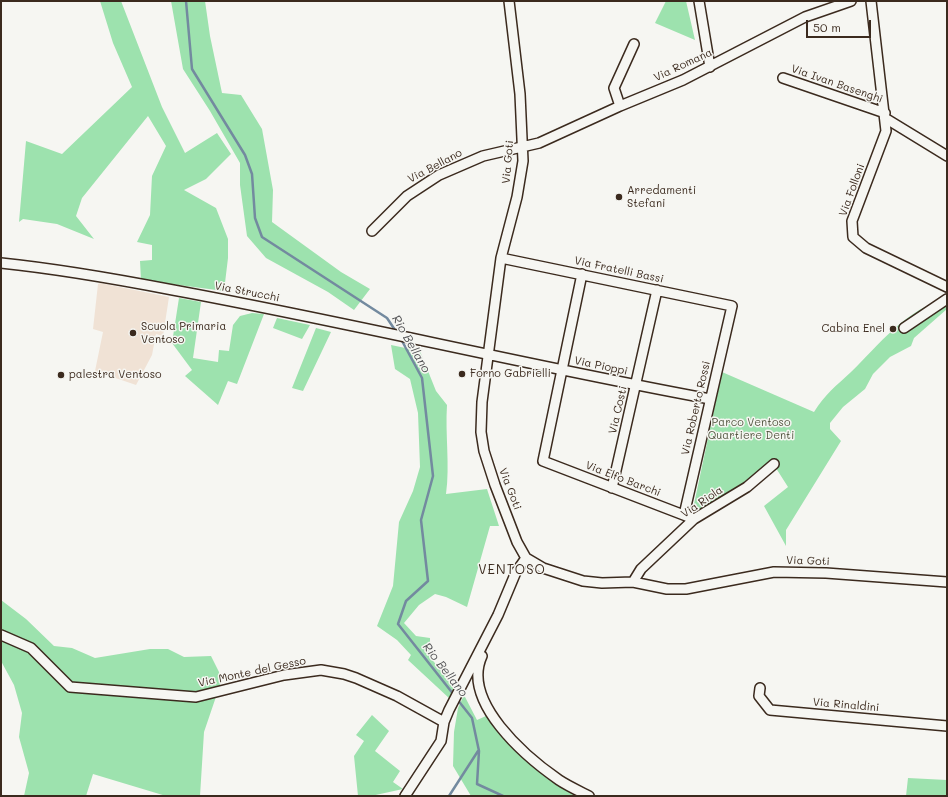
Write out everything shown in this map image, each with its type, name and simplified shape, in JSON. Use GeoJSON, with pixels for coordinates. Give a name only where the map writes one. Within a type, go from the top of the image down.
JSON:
{"type":"FeatureCollection","features":[{"type":"Feature","properties":{"kind":"street","name":"Via Goti"},"geometry":{"type":"LineString","coordinates":[[509,1],[516,47],[523,147],[518,189],[501,258],[482,402],[481,432],[484,451],[500,498],[517,542],[526,558],[543,568],[583,581],[602,583],[633,582],[667,589],[686,589],[779,572],[826,573],[947,582]]}},
{"type":"Feature","properties":{"kind":"street"},"geometry":{"type":"LineString","coordinates":[[699,1],[710,67]]}},
{"type":"Feature","properties":{"kind":"street","name":"Via Romana"},"geometry":{"type":"LineString","coordinates":[[523,147],[539,143],[620,106],[683,80],[826,5],[851,1]]}},
{"type":"Feature","properties":{"kind":"street","name":"Via Folloni"},"geometry":{"type":"LineString","coordinates":[[871,1],[886,130],[852,221],[852,237],[866,248],[947,287]]}},
{"type":"Feature","properties":{"kind":"street"},"geometry":{"type":"LineString","coordinates":[[620,106],[614,88],[634,44]]}},
{"type":"Feature","properties":{"kind":"street","name":"Via Ivan Basenghi"},"geometry":{"type":"LineString","coordinates":[[783,78],[885,116]]}},
{"type":"Feature","properties":{"kind":"street"},"geometry":{"type":"LineString","coordinates":[[885,116],[947,156]]}},
{"type":"Feature","properties":{"kind":"street","name":"Via Bellano"},"geometry":{"type":"LineString","coordinates":[[372,231],[407,196],[428,182],[483,156],[523,147]]}},
{"type":"Feature","properties":{"kind":"street","name":"Via Fratelli Bassi"},"geometry":{"type":"LineString","coordinates":[[501,258],[732,306]]}},
{"type":"Feature","properties":{"kind":"street","name":"Via Strucchi"},"geometry":{"type":"LineString","coordinates":[[1,263],[88,274],[239,302],[488,354]]}},
{"type":"Feature","properties":{"kind":"street"},"geometry":{"type":"LineString","coordinates":[[562,370],[582,274]]}},
{"type":"Feature","properties":{"kind":"street","name":"Via Costi"},"geometry":{"type":"LineString","coordinates":[[612,488],[657,290]]}},
{"type":"Feature","properties":{"kind":"street"},"geometry":{"type":"LineString","coordinates":[[904,328],[947,300]]}},
{"type":"Feature","properties":{"kind":"street","name":"Via Roberto Rossi"},"geometry":{"type":"LineString","coordinates":[[684,515],[732,306]]}},
{"type":"Feature","properties":{"kind":"street","name":"Via Pioppi"},"geometry":{"type":"LineString","coordinates":[[488,354],[635,386],[710,399]]}},
{"type":"Feature","properties":{"kind":"street","name":"Via Elfo Barchi"},"geometry":{"type":"LineString","coordinates":[[562,370],[543,461],[694,519]]}},
{"type":"Feature","properties":{"kind":"street","name":"Via Riola"},"geometry":{"type":"LineString","coordinates":[[633,582],[642,569],[694,519],[747,487],[774,464]]}},
{"type":"Feature","properties":{"kind":"street"},"geometry":{"type":"LineString","coordinates":[[405,796],[441,741],[444,722],[453,702],[498,615],[516,572],[526,558]]}},
{"type":"Feature","properties":{"kind":"street","name":"Via Monte del Gesso"},"geometry":{"type":"LineString","coordinates":[[1,635],[31,648],[70,687],[196,697],[284,675],[321,670],[344,674],[356,678],[397,696],[444,722]]}},
{"type":"Feature","properties":{"kind":"street"},"geometry":{"type":"LineString","coordinates":[[486,637],[485,650],[478,665],[477,678],[489,711],[512,740],[533,760],[561,781],[589,796]]}},
{"type":"Feature","properties":{"kind":"street","name":"Via Rinaldini"},"geometry":{"type":"LineString","coordinates":[[760,688],[759,696],[770,710],[947,726]]}},
{"type":"Feature","properties":{"kind":"shaded area","name":"Scuola Primaria Ventoso"},"geometry":{"type":"Polygon","coordinates":[[[100,283],[169,297],[163,336],[156,334],[152,355],[136,385],[95,371],[103,332],[93,329],[98,284],[100,283]]]}},
{"type":"Feature","properties":{"kind":"green space"},"geometry":{"type":"Polygon","coordinates":[[[100,1],[121,1],[162,107],[185,153],[217,133],[231,154],[206,179],[184,190],[216,208],[228,239],[228,258],[224,291],[141,280],[140,261],[152,260],[152,245],[137,242],[150,215],[152,176],[166,146],[148,116],[82,198],[76,216],[94,239],[57,224],[23,219],[19,222],[26,141],[62,154],[132,87],[113,43],[100,1]]]}},
{"type":"Feature","properties":{"kind":"green space"},"geometry":{"type":"Polygon","coordinates":[[[171,1],[205,1],[210,36],[222,93],[241,95],[262,129],[273,190],[272,222],[341,272],[370,289],[354,310],[328,292],[266,258],[247,236],[240,185],[240,163],[210,111],[183,69],[171,1]]]}},
{"type":"Feature","properties":{"kind":"green space"},"geometry":{"type":"Polygon","coordinates":[[[666,1],[686,1],[695,40],[655,23],[666,1]]]}},
{"type":"Feature","properties":{"kind":"green space"},"geometry":{"type":"Polygon","coordinates":[[[179,298],[201,302],[193,358],[218,362],[219,350],[229,351],[233,325],[240,316],[252,313],[264,314],[237,384],[228,381],[218,405],[185,376],[192,370],[172,343],[179,298]]]}},
{"type":"Feature","properties":{"kind":"green space","name":"Parco Ventoso Quartiere Denti"},"geometry":{"type":"Polygon","coordinates":[[[947,300],[947,309],[914,338],[911,346],[890,357],[873,374],[865,389],[843,407],[830,423],[830,429],[841,441],[786,530],[786,546],[764,506],[788,487],[774,465],[701,515],[693,509],[722,372],[814,412],[831,390],[894,328],[920,310],[947,300]]]}},
{"type":"Feature","properties":{"kind":"green space"},"geometry":{"type":"Polygon","coordinates":[[[277,318],[310,325],[302,339],[273,328],[277,318]]]}},
{"type":"Feature","properties":{"kind":"green space"},"geometry":{"type":"Polygon","coordinates":[[[316,328],[331,332],[303,391],[292,388],[316,328]]]}},
{"type":"Feature","properties":{"kind":"green space"},"geometry":{"type":"Polygon","coordinates":[[[391,345],[420,351],[436,391],[447,405],[448,472],[446,494],[487,489],[499,526],[490,526],[467,607],[446,597],[435,594],[419,605],[404,623],[416,636],[430,638],[430,657],[455,688],[450,699],[408,660],[411,655],[397,640],[377,626],[393,586],[399,522],[413,491],[420,467],[418,413],[410,379],[395,369],[391,345]]]}},
{"type":"Feature","properties":{"kind":"green space"},"geometry":{"type":"Polygon","coordinates":[[[1,600],[26,619],[54,646],[72,648],[95,658],[150,649],[168,649],[184,657],[211,656],[219,672],[220,685],[204,732],[200,796],[166,796],[93,774],[86,796],[24,796],[29,773],[19,737],[22,713],[14,685],[1,661],[1,600]]]}},
{"type":"Feature","properties":{"kind":"green space"},"geometry":{"type":"Polygon","coordinates":[[[464,695],[477,720],[486,716],[496,729],[529,762],[553,780],[580,796],[471,796],[453,766],[454,732],[458,708],[464,695]]]}},
{"type":"Feature","properties":{"kind":"green space"},"geometry":{"type":"Polygon","coordinates":[[[372,715],[389,731],[375,751],[400,771],[393,782],[403,789],[371,796],[358,796],[354,756],[364,741],[356,735],[372,715]]]}},
{"type":"Feature","properties":{"kind":"green space"},"geometry":{"type":"Polygon","coordinates":[[[908,778],[947,780],[947,796],[906,796],[908,778]]]}},
{"type":"Feature","properties":{"kind":"waterway","name":"Rio Bellano"},"geometry":{"type":"LineString","coordinates":[[186,1],[192,69],[245,155],[252,174],[255,218],[262,237],[387,318],[397,333]]}},
{"type":"Feature","properties":{"kind":"waterway","name":"Rio Bellano"},"geometry":{"type":"LineString","coordinates":[[401,339],[422,378],[433,476],[421,520],[428,581],[406,601],[398,624],[454,695]]}},
{"type":"Feature","properties":{"kind":"waterway","name":"Rio Bellano"},"geometry":{"type":"LineString","coordinates":[[457,699],[472,718],[479,751],[477,784],[503,796]]}},
{"type":"Feature","properties":{"kind":"waterway"},"geometry":{"type":"LineString","coordinates":[[449,796],[478,751]]}},
{"type":"Feature","properties":{"kind":"place","name":"Arredamenti Stefani"},"geometry":{"type":"Point","coordinates":[619,197]}},
{"type":"Feature","properties":{"kind":"place","name":"Cabina Enel"},"geometry":{"type":"Point","coordinates":[893,329]}},
{"type":"Feature","properties":{"kind":"place","name":"Scuola Primaria Ventoso"},"geometry":{"type":"Point","coordinates":[133,333]}},
{"type":"Feature","properties":{"kind":"place","name":"Forno Gabrielli"},"geometry":{"type":"Point","coordinates":[462,374]}},
{"type":"Feature","properties":{"kind":"place","name":"palestra Ventoso"},"geometry":{"type":"Point","coordinates":[61,375]}},
{"type":"Feature","properties":{"kind":"district","name":"VENTOSO"},"geometry":{"type":"Point","coordinates":[512,570]}}]}
